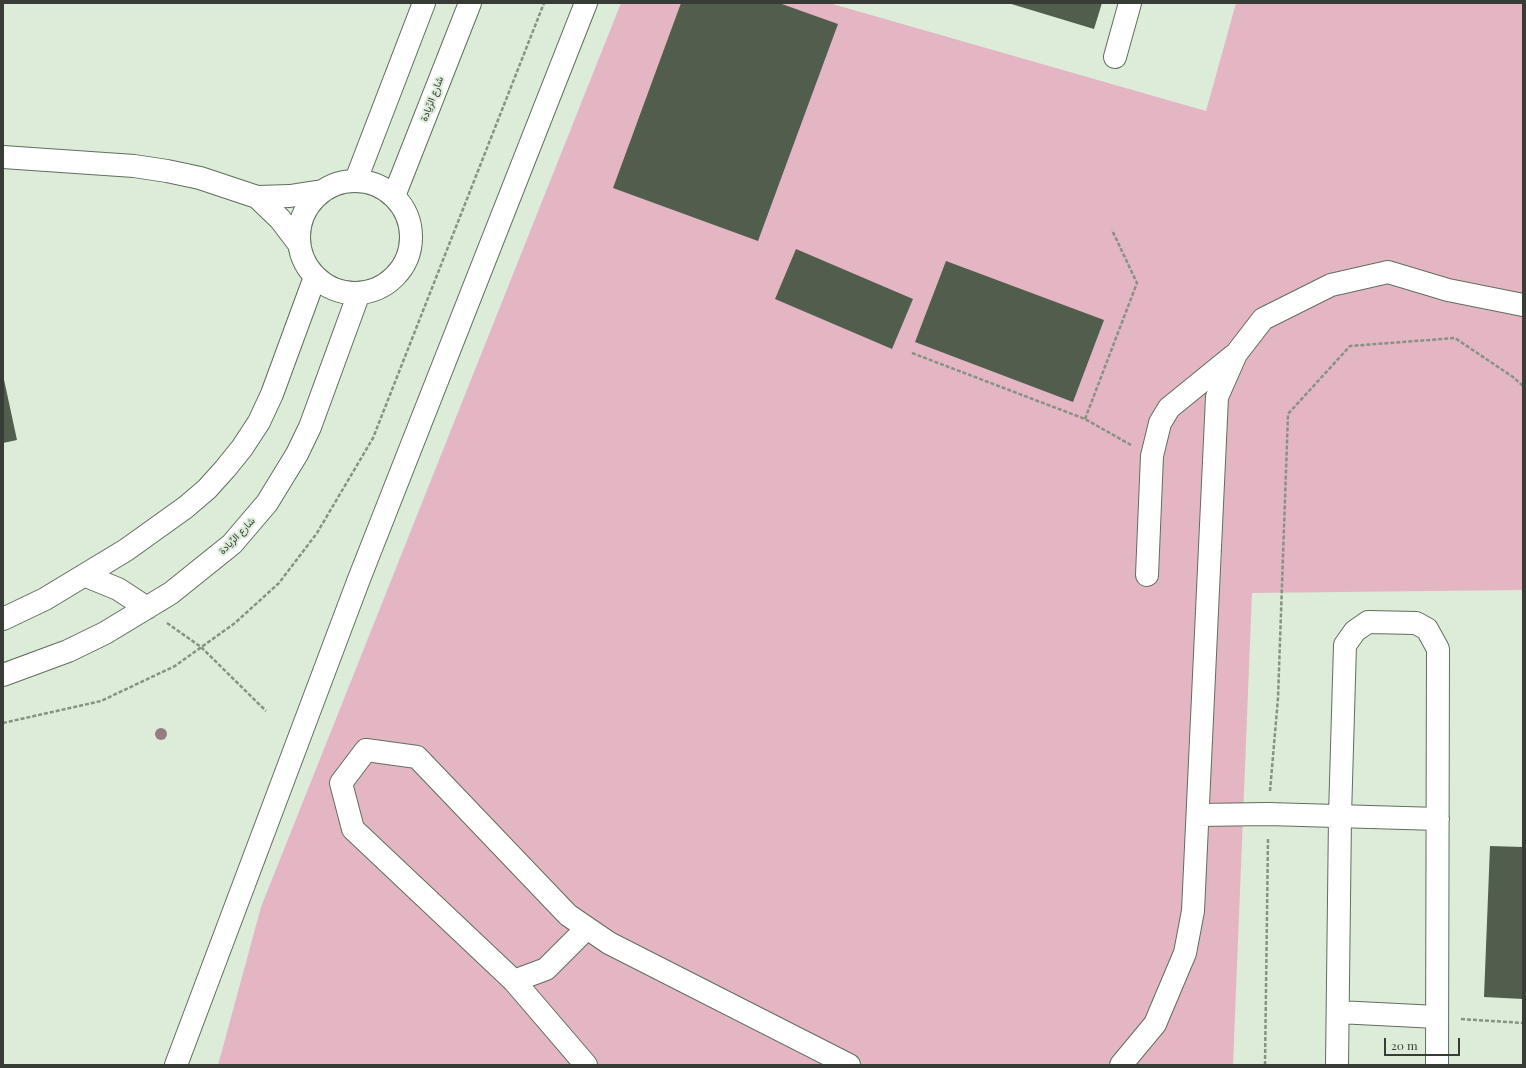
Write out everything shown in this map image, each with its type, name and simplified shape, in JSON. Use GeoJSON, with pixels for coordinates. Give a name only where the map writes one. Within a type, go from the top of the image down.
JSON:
{"type":"FeatureCollection","features":[{"type":"Feature","properties":{"kind":"street"},"geometry":{"type":"LineString","coordinates":[[356,180],[424,3]]}},
{"type":"Feature","properties":{"kind":"street","name":"شارع الرِّيادة"},"geometry":{"type":"LineString","coordinates":[[394,196],[470,3]]}},
{"type":"Feature","properties":{"kind":"street"},"geometry":{"type":"LineString","coordinates":[[176,1065],[359,578],[586,3]]}},
{"type":"Feature","properties":{"kind":"street"},"geometry":{"type":"LineString","coordinates":[[1115,57],[1130,3]]}},
{"type":"Feature","properties":{"kind":"street"},"geometry":{"type":"LineString","coordinates":[[3,157],[134,166],[161,170],[200,178],[258,197],[290,196],[322,191],[344,181],[356,180],[376,184],[394,196],[403,207],[409,220],[411,235],[410,249],[405,263],[396,275],[386,284],[373,291],[359,293],[335,290],[315,277],[307,267],[299,244],[280,219],[258,197]]}},
{"type":"Feature","properties":{"kind":"street"},"geometry":{"type":"LineString","coordinates":[[299,244],[299,229],[303,214],[311,202],[322,191]]}},
{"type":"Feature","properties":{"kind":"street"},"geometry":{"type":"LineString","coordinates":[[1147,575],[1152,456],[1160,422],[1169,408],[1236,354],[1263,319],[1331,285],[1388,272],[1448,290],[1523,305]]}},
{"type":"Feature","properties":{"kind":"street"},"geometry":{"type":"LineString","coordinates":[[3,619],[45,599],[86,576],[126,550],[186,507],[207,489],[242,448],[258,422],[272,394],[315,277]]}},
{"type":"Feature","properties":{"kind":"street","name":"شارع الرِّيادة"},"geometry":{"type":"LineString","coordinates":[[3,675],[68,651],[105,633],[148,608],[202,569],[232,544],[267,503],[297,454],[310,427],[359,293]]}},
{"type":"Feature","properties":{"kind":"street"},"geometry":{"type":"LineString","coordinates":[[1121,1065],[1155,1024],[1185,953],[1193,911],[1217,397],[1236,354]]}},
{"type":"Feature","properties":{"kind":"street"},"geometry":{"type":"LineString","coordinates":[[86,576],[118,589],[148,608]]}},
{"type":"Feature","properties":{"kind":"street"},"geometry":{"type":"LineString","coordinates":[[1337,1065],[1340,816],[1346,646],[1355,631],[1368,622],[1416,622],[1427,629],[1438,648],[1438,1065]]}},
{"type":"Feature","properties":{"kind":"street"},"geometry":{"type":"LineString","coordinates":[[586,1065],[514,981],[353,829],[341,782],[366,750],[417,758],[568,915],[609,943],[849,1065]]}},
{"type":"Feature","properties":{"kind":"street"},"geometry":{"type":"LineString","coordinates":[[1198,815],[1268,814],[1438,819]]}},
{"type":"Feature","properties":{"kind":"street"},"geometry":{"type":"LineString","coordinates":[[514,981],[546,970],[587,928]]}},
{"type":"Feature","properties":{"kind":"street"},"geometry":{"type":"LineString","coordinates":[[1338,1012],[1437,1017]]}},
{"type":"Feature","properties":{"kind":"path"},"geometry":{"type":"LineString","coordinates":[[1085,419],[1137,283],[1112,230]]}},
{"type":"Feature","properties":{"kind":"path"},"geometry":{"type":"LineString","coordinates":[[1265,1065],[1268,814],[1278,698],[1288,414],[1350,346],[1455,338],[1513,377],[1523,386]]}},
{"type":"Feature","properties":{"kind":"path"},"geometry":{"type":"LineString","coordinates":[[912,353],[1085,419],[1152,456]]}},
{"type":"Feature","properties":{"kind":"path"},"geometry":{"type":"LineString","coordinates":[[148,608],[200,647],[266,711]]}},
{"type":"Feature","properties":{"kind":"path"},"geometry":{"type":"LineString","coordinates":[[1437,1017],[1523,1023]]}},
{"type":"Feature","properties":{"kind":"shaded area"},"geometry":{"type":"Polygon","coordinates":[[[621,3],[829,3],[1206,111],[1236,3],[1523,3],[1523,590],[1252,593],[1233,1065],[218,1065],[261,907],[621,3]]]}},
{"type":"Feature","properties":{"kind":"building"},"geometry":{"type":"Polygon","coordinates":[[[681,3],[779,3],[838,24],[758,241],[613,188],[681,3]]]}},
{"type":"Feature","properties":{"kind":"building"},"geometry":{"type":"Polygon","coordinates":[[[1008,3],[1102,3],[1094,29],[1008,3]]]}},
{"type":"Feature","properties":{"kind":"building"},"geometry":{"type":"Polygon","coordinates":[[[796,249],[913,299],[892,349],[775,299],[796,249]]]}},
{"type":"Feature","properties":{"kind":"building"},"geometry":{"type":"Polygon","coordinates":[[[946,261],[1104,320],[1073,402],[915,342],[946,261]]]}},
{"type":"Feature","properties":{"kind":"building"},"geometry":{"type":"Polygon","coordinates":[[[3,375],[17,440],[3,443],[3,375]]]}},
{"type":"Feature","properties":{"kind":"building"},"geometry":{"type":"Polygon","coordinates":[[[1490,846],[1523,847],[1523,999],[1484,997],[1490,846]]]}}]}
